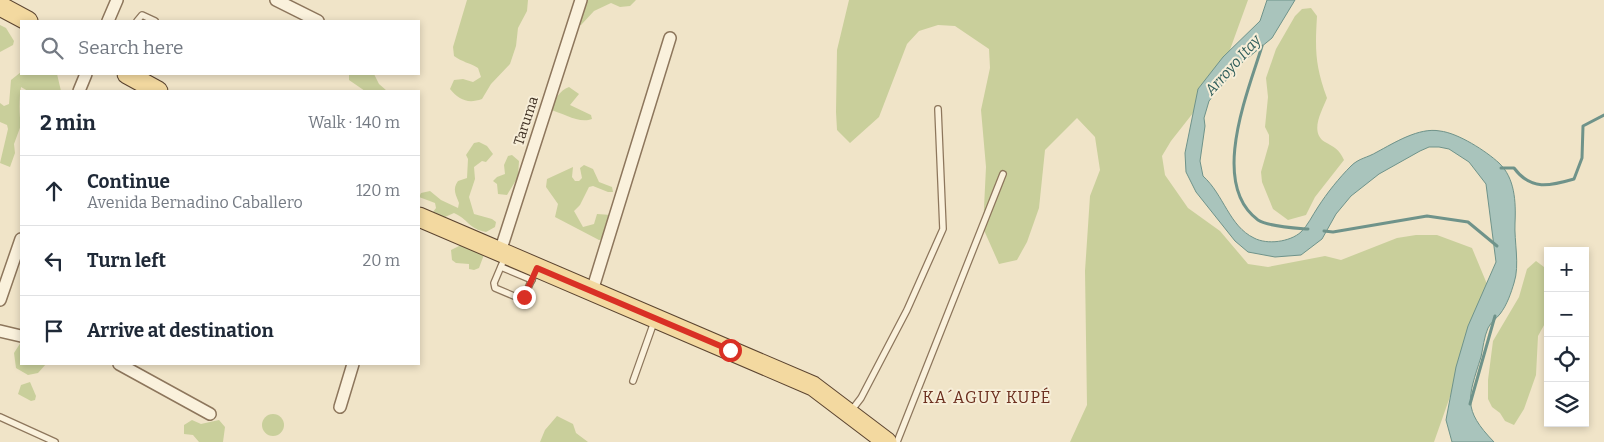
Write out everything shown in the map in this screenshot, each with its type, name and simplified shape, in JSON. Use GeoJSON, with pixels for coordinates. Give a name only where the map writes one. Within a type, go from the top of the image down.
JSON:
{"type":"FeatureCollection","features":[{"type":"Feature","properties":{"kind":"main road"},"geometry":{"type":"LineString","coordinates":[[0,6],[26,20]]}},
{"type":"Feature","properties":{"kind":"main road"},"geometry":{"type":"LineString","coordinates":[[130,75],[156,90]]}},
{"type":"Feature","properties":{"kind":"main road"},"geometry":{"type":"LineString","coordinates":[[420,217],[535,274],[592,291],[813,386],[887,442]]}},
{"type":"Feature","properties":{"kind":"street"},"geometry":{"type":"LineString","coordinates":[[108,20],[118,0]]}},
{"type":"Feature","properties":{"kind":"street"},"geometry":{"type":"LineString","coordinates":[[276,0],[316,20]]}},
{"type":"Feature","properties":{"kind":"street","name":"Taruma"},"geometry":{"type":"LineString","coordinates":[[502,258],[581,0]]}},
{"type":"Feature","properties":{"kind":"street"},"geometry":{"type":"LineString","coordinates":[[592,291],[670,38]]}},
{"type":"Feature","properties":{"kind":"street"},"geometry":{"type":"LineString","coordinates":[[79,90],[86,75]]}},
{"type":"Feature","properties":{"kind":"street"},"geometry":{"type":"LineString","coordinates":[[0,300],[20,242]]}},
{"type":"Feature","properties":{"kind":"street"},"geometry":{"type":"LineString","coordinates":[[0,331],[20,336]]}},
{"type":"Feature","properties":{"kind":"street"},"geometry":{"type":"LineString","coordinates":[[121,365],[210,414]]}},
{"type":"Feature","properties":{"kind":"street"},"geometry":{"type":"LineString","coordinates":[[340,407],[353,365]]}},
{"type":"Feature","properties":{"kind":"lane"},"geometry":{"type":"LineString","coordinates":[[138,20],[142,15],[153,20]]}},
{"type":"Feature","properties":{"kind":"lane"},"geometry":{"type":"LineString","coordinates":[[850,413],[861,398],[907,310],[943,229],[938,109]]}},
{"type":"Feature","properties":{"kind":"lane"},"geometry":{"type":"LineString","coordinates":[[897,442],[1003,174]]}},
{"type":"Feature","properties":{"kind":"lane"},"geometry":{"type":"LineString","coordinates":[[502,258],[494,283],[495,288],[521,299],[525,295],[535,274]]}},
{"type":"Feature","properties":{"kind":"lane"},"geometry":{"type":"LineString","coordinates":[[633,381],[655,318]]}},
{"type":"Feature","properties":{"kind":"lane"},"geometry":{"type":"LineString","coordinates":[[0,417],[55,442]]}},
{"type":"Feature","properties":{"kind":"green space"},"geometry":{"type":"Polygon","coordinates":[[[467,0],[528,0],[527,11],[518,28],[516,46],[510,64],[491,84],[482,99],[472,101],[460,98],[450,89],[454,80],[463,79],[473,82],[481,77],[478,68],[454,56],[453,47],[467,0]]]}},
{"type":"Feature","properties":{"kind":"green space"},"geometry":{"type":"Polygon","coordinates":[[[581,0],[636,0],[630,6],[620,7],[611,3],[594,11],[581,25],[577,25],[581,0]]]}},
{"type":"Feature","properties":{"kind":"green space"},"geometry":{"type":"Polygon","coordinates":[[[849,0],[1248,0],[1219,80],[1171,141],[1162,156],[1165,175],[1188,208],[1220,231],[1248,264],[1268,267],[1325,256],[1341,260],[1397,238],[1416,235],[1437,235],[1472,248],[1487,284],[1483,303],[1434,442],[1070,442],[1087,405],[1085,271],[1090,196],[1100,170],[1095,137],[1077,118],[1045,150],[1039,208],[1027,242],[1017,260],[999,264],[983,228],[986,167],[981,110],[990,68],[989,49],[955,26],[938,25],[919,31],[907,44],[879,117],[850,143],[837,130],[836,112],[837,50],[849,0]]]}},
{"type":"Feature","properties":{"kind":"green space"},"geometry":{"type":"Polygon","coordinates":[[[1311,8],[1317,16],[1317,57],[1320,76],[1327,98],[1318,121],[1318,133],[1320,138],[1334,147],[1344,160],[1315,197],[1306,215],[1288,220],[1273,209],[1262,182],[1261,172],[1269,144],[1269,135],[1265,127],[1268,97],[1266,78],[1276,49],[1295,16],[1302,9],[1311,8]]]}},
{"type":"Feature","properties":{"kind":"green space"},"geometry":{"type":"Polygon","coordinates":[[[0,25],[6,28],[14,41],[13,45],[0,52],[0,25]]]}},
{"type":"Feature","properties":{"kind":"green space"},"geometry":{"type":"Polygon","coordinates":[[[20,73],[20,75],[57,75],[61,90],[26,90],[21,87],[19,106],[20,128],[14,144],[15,153],[10,167],[0,163],[8,129],[7,125],[0,122],[0,103],[4,106],[9,104],[11,80],[20,73]]]}},
{"type":"Feature","properties":{"kind":"green space"},"geometry":{"type":"Polygon","coordinates":[[[349,75],[374,75],[379,84],[386,90],[364,90],[349,80],[349,75]]]}},
{"type":"Feature","properties":{"kind":"green space"},"geometry":{"type":"Polygon","coordinates":[[[569,87],[579,94],[570,105],[591,115],[592,119],[576,119],[551,110],[557,96],[569,87]]]}},
{"type":"Feature","properties":{"kind":"green space"},"geometry":{"type":"Polygon","coordinates":[[[479,142],[487,146],[493,154],[486,162],[482,161],[474,167],[475,179],[469,197],[474,214],[496,222],[495,227],[486,232],[476,229],[454,213],[445,217],[436,216],[433,212],[436,208],[435,203],[420,197],[421,193],[430,191],[441,200],[458,208],[459,203],[455,187],[458,181],[467,178],[468,159],[466,155],[474,143],[479,142]]]}},
{"type":"Feature","properties":{"kind":"green space"},"geometry":{"type":"Polygon","coordinates":[[[512,155],[519,161],[518,177],[507,195],[498,194],[497,184],[493,181],[505,174],[504,165],[508,156],[512,155]]]}},
{"type":"Feature","properties":{"kind":"green space"},"geometry":{"type":"Polygon","coordinates":[[[584,165],[593,169],[599,182],[612,187],[613,192],[593,186],[589,187],[580,205],[574,211],[583,227],[594,224],[597,214],[611,215],[618,222],[615,237],[599,240],[555,217],[558,204],[546,187],[547,179],[573,167],[572,177],[575,181],[579,181],[582,178],[580,168],[584,165]]]}},
{"type":"Feature","properties":{"kind":"green space"},"geometry":{"type":"Polygon","coordinates":[[[461,245],[485,252],[479,268],[469,269],[469,264],[456,263],[452,260],[451,250],[461,245]]]}},
{"type":"Feature","properties":{"kind":"green space"},"geometry":{"type":"Polygon","coordinates":[[[1536,261],[1544,267],[1544,325],[1538,336],[1536,375],[1524,409],[1514,425],[1505,421],[1500,413],[1492,407],[1488,399],[1488,380],[1493,341],[1519,297],[1527,269],[1536,261]]]}},
{"type":"Feature","properties":{"kind":"green space"},"geometry":{"type":"Polygon","coordinates":[[[20,344],[20,365],[45,365],[38,373],[28,375],[16,368],[14,353],[20,344]]]}},
{"type":"Feature","properties":{"kind":"green space"},"geometry":{"type":"Polygon","coordinates":[[[30,382],[36,396],[35,400],[31,401],[18,394],[21,385],[30,382]]]}},
{"type":"Feature","properties":{"kind":"green space"},"geometry":{"type":"Polygon","coordinates":[[[273,414],[281,417],[284,425],[281,433],[273,436],[265,433],[262,425],[265,417],[273,414]]]}},
{"type":"Feature","properties":{"kind":"green space"},"geometry":{"type":"Polygon","coordinates":[[[557,416],[573,424],[576,433],[588,442],[540,442],[545,430],[557,416]]]}},
{"type":"Feature","properties":{"kind":"green space"},"geometry":{"type":"Polygon","coordinates":[[[192,420],[201,424],[219,420],[225,427],[223,442],[199,442],[193,435],[184,434],[184,425],[192,420]]]}},
{"type":"Feature","properties":{"kind":"water"},"geometry":{"type":"Polygon","coordinates":[[[1267,0],[1295,0],[1272,38],[1238,66],[1209,101],[1204,118],[1205,126],[1200,161],[1203,176],[1216,192],[1232,218],[1245,233],[1259,240],[1272,242],[1291,238],[1301,232],[1329,191],[1354,163],[1415,134],[1432,130],[1447,132],[1479,148],[1499,163],[1508,176],[1515,199],[1516,276],[1505,307],[1488,328],[1471,393],[1472,411],[1484,431],[1494,442],[1452,442],[1446,420],[1456,367],[1468,326],[1496,262],[1486,184],[1469,162],[1449,149],[1429,147],[1420,151],[1379,174],[1351,196],[1336,214],[1322,239],[1301,255],[1275,257],[1248,252],[1235,241],[1196,192],[1186,172],[1185,153],[1198,89],[1223,57],[1260,21],[1267,0]]]}},
{"type":"Feature","properties":{"kind":"waterway","name":"Arroyo Itay"},"geometry":{"type":"LineString","coordinates":[[1262,46],[1236,137],[1234,161],[1236,184],[1244,204],[1258,220],[1275,226],[1308,229]]}},
{"type":"Feature","properties":{"kind":"waterway"},"geometry":{"type":"LineString","coordinates":[[1501,168],[1514,168],[1527,180],[1541,185],[1574,179],[1582,158],[1583,126],[1604,115]]}},
{"type":"Feature","properties":{"kind":"waterway","name":"Arroyo Itay"},"geometry":{"type":"LineString","coordinates":[[1324,231],[1333,232],[1427,216],[1468,222],[1497,246]]}},
{"type":"Feature","properties":{"kind":"waterway","name":"Arroyo Itay"},"geometry":{"type":"LineString","coordinates":[[1470,404],[1495,316]]}},
{"type":"Feature","properties":{"kind":"district","name":"KA´AGUY KUPÉ"},"geometry":{"type":"Point","coordinates":[987,397]}},
{"type":"Feature","properties":{"kind":"route"},"geometry":{"type":"LineString","coordinates":[[524,297],[537,268],[730,350]]}}]}
